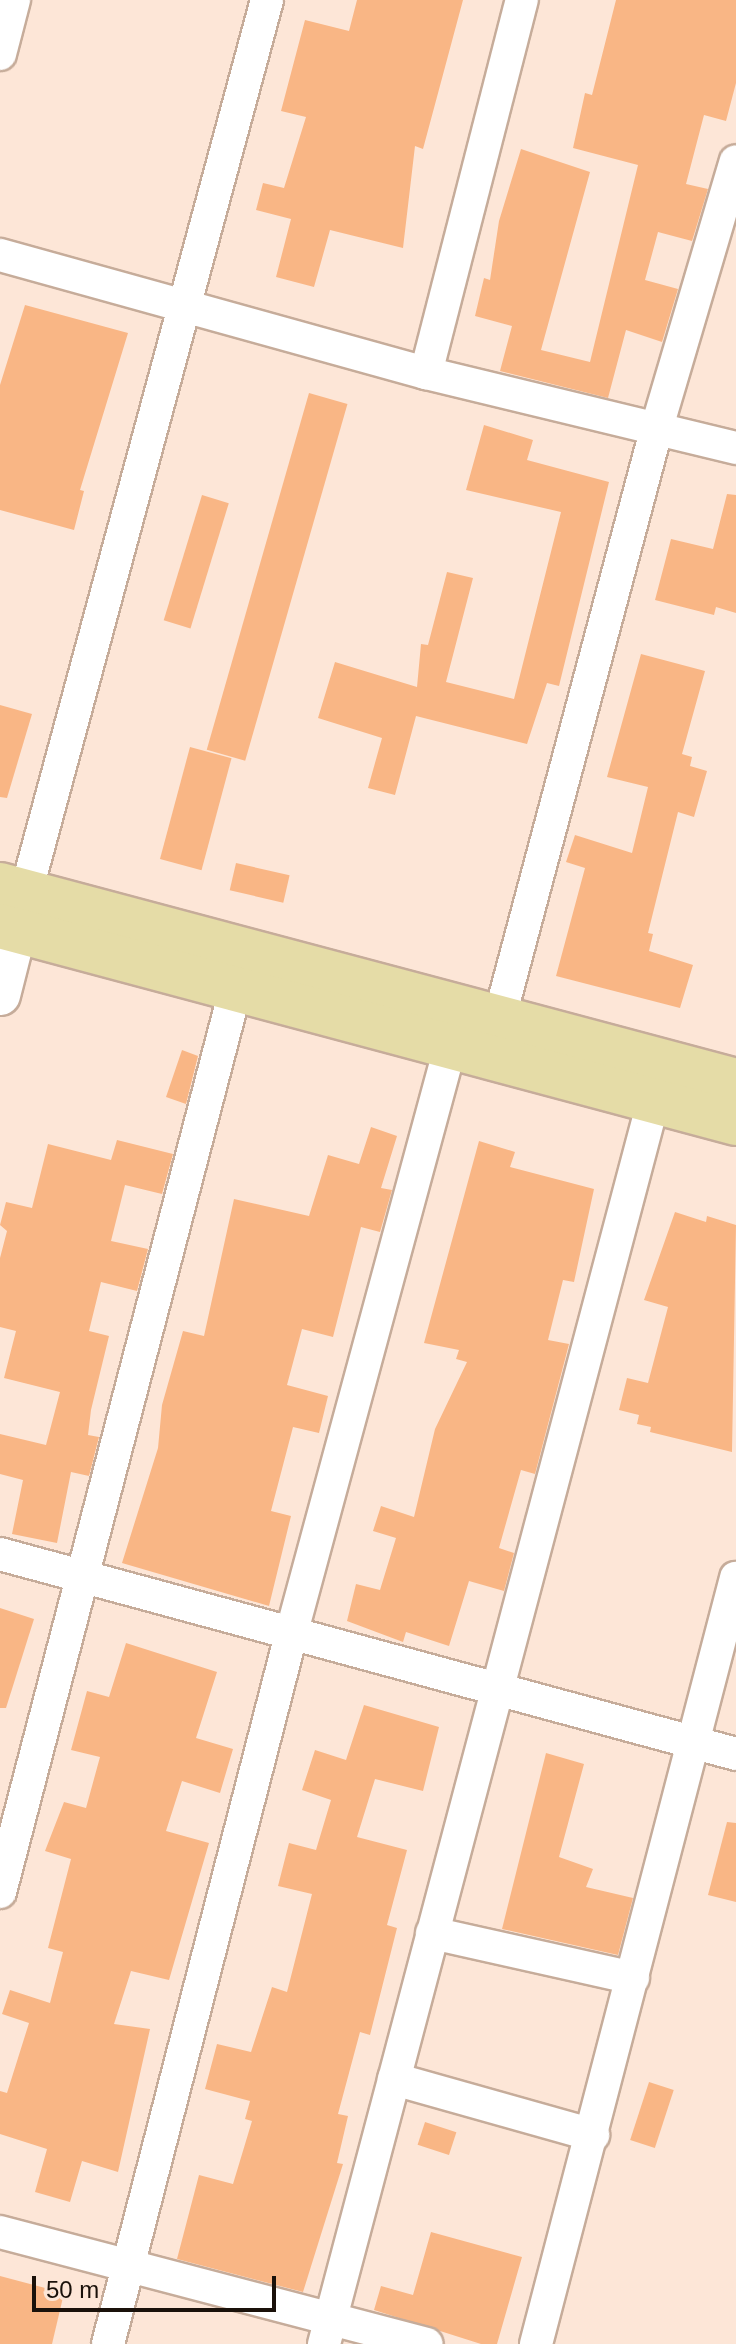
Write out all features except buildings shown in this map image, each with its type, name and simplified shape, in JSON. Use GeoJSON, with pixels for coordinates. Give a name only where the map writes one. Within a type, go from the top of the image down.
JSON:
{"type":"FeatureCollection","features":[{"type":"Feature","properties":{"kind":"main road"},"geometry":{"type":"LineString","coordinates":[[11,908],[236,987],[450,1048],[736,1123]]}},
{"type":"Feature","properties":{"kind":"main road"},"geometry":{"type":"LineString","coordinates":[[11,908],[500,1016],[736,1081]]}},
{"type":"Feature","properties":{"kind":"street"},"geometry":{"type":"LineString","coordinates":[[0,54],[14,0]]}},
{"type":"Feature","properties":{"kind":"street"},"geometry":{"type":"LineString","coordinates":[[0,995],[11,908],[186,306],[267,0]]}},
{"type":"Feature","properties":{"kind":"street"},"geometry":{"type":"LineString","coordinates":[[426,373],[522,0]]}},
{"type":"Feature","properties":{"kind":"street"},"geometry":{"type":"LineString","coordinates":[[500,1016],[657,427],[736,161]]}},
{"type":"Feature","properties":{"kind":"street"},"geometry":{"type":"LineString","coordinates":[[0,255],[426,373],[736,448]]}},
{"type":"Feature","properties":{"kind":"street"},"geometry":{"type":"LineString","coordinates":[[0,1892],[236,987]]}},
{"type":"Feature","properties":{"kind":"street"},"geometry":{"type":"LineString","coordinates":[[108,2344],[292,1631],[450,1048]]}},
{"type":"Feature","properties":{"kind":"street"},"geometry":{"type":"LineString","coordinates":[[327,2331],[653,1102]]}},
{"type":"Feature","properties":{"kind":"street"},"geometry":{"type":"LineString","coordinates":[[0,1554],[80,1578],[292,1631],[495,1691],[736,1754]]}},
{"type":"Feature","properties":{"kind":"street"},"geometry":{"type":"LineString","coordinates":[[536,2344],[736,1578]]}},
{"type":"Feature","properties":{"kind":"street"},"geometry":{"type":"LineString","coordinates":[[432,1933],[633,1978]]}},
{"type":"Feature","properties":{"kind":"street"},"geometry":{"type":"LineString","coordinates":[[394,2079],[593,2135]]}},
{"type":"Feature","properties":{"kind":"street"},"geometry":{"type":"LineString","coordinates":[[0,2232],[128,2265],[327,2331],[427,2344]]}}]}
